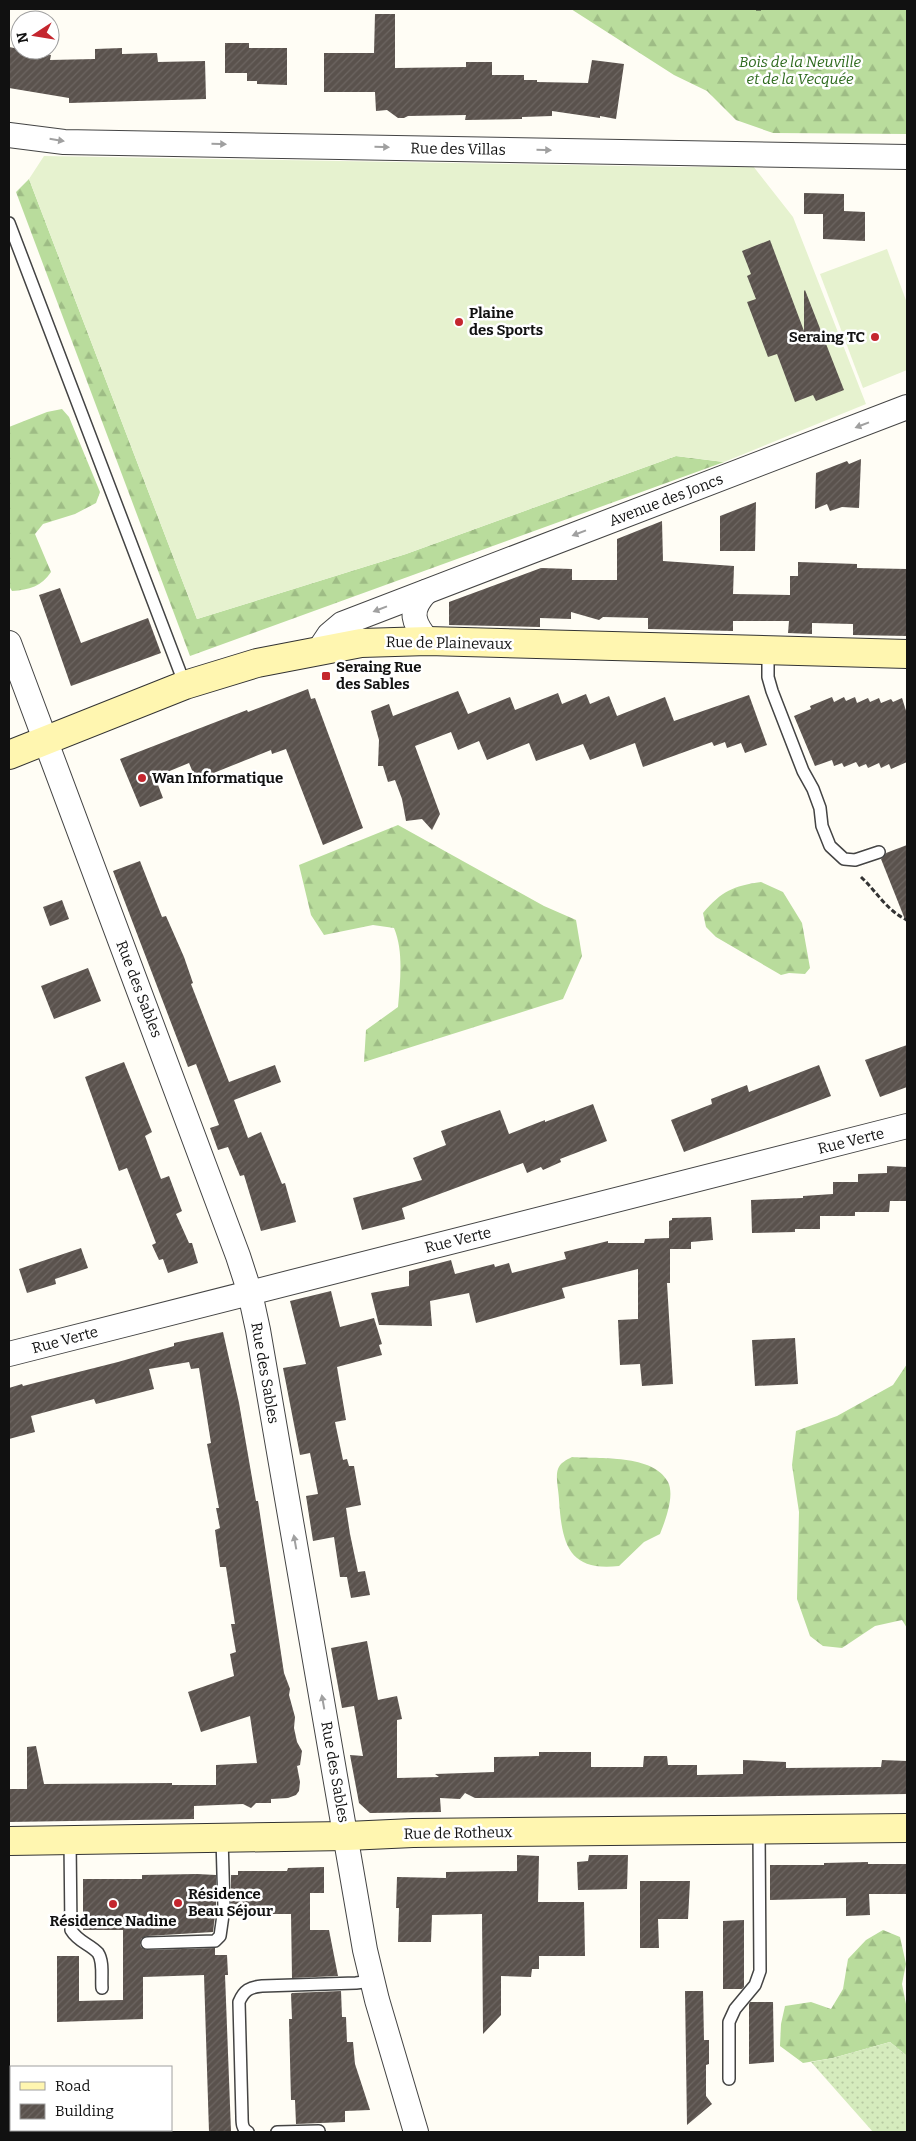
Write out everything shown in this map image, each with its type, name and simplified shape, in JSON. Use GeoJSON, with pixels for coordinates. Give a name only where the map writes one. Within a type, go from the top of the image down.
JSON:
{"type":"FeatureCollection","features":[{"type":"Feature","properties":{"kind":"street","name":"Rue des Villas"},"geometry":{"type":"LineString","coordinates":[[9,135],[64,142],[907,157]]}},
{"type":"Feature","properties":{"kind":"street","name":"Avenue des Joncs"},"geometry":{"type":"LineString","coordinates":[[318,650],[329,635],[342,624],[907,407]]}},
{"type":"Feature","properties":{"kind":"street"},"geometry":{"type":"LineString","coordinates":[[426,592],[416,602],[414,614],[416,626],[428,641]]}},
{"type":"Feature","properties":{"kind":"street","name":"Rue de Plainevaux"},"geometry":{"type":"LineString","coordinates":[[9,754],[185,685],[257,663],[361,643],[428,641],[907,654]]}},
{"type":"Feature","properties":{"kind":"street","name":"Rue des Sables"},"geometry":{"type":"LineString","coordinates":[[9,643],[196,1140],[250,1293],[260,1339],[347,1836],[365,1950],[416,2132]]}},
{"type":"Feature","properties":{"kind":"street","name":"Rue Verte"},"geometry":{"type":"LineString","coordinates":[[9,1354],[907,1126]]}},
{"type":"Feature","properties":{"kind":"street","name":"Rue de Rotheux"},"geometry":{"type":"LineString","coordinates":[[9,1841],[347,1836],[413,1833],[907,1828]]}},
{"type":"Feature","properties":{"kind":"lane"},"geometry":{"type":"LineString","coordinates":[[9,223],[185,685]]}},
{"type":"Feature","properties":{"kind":"lane"},"geometry":{"type":"LineString","coordinates":[[768,651],[768,677],[772,691],[803,772],[818,802],[822,826],[830,846],[844,859],[855,860],[878,852]]}},
{"type":"Feature","properties":{"kind":"lane"},"geometry":{"type":"LineString","coordinates":[[729,2079],[729,2022],[735,2009],[755,1985],[760,1971],[759,1830]]}},
{"type":"Feature","properties":{"kind":"lane"},"geometry":{"type":"LineString","coordinates":[[147,1943],[215,1941],[220,1936],[224,1908],[222,1838]]}},
{"type":"Feature","properties":{"kind":"lane"},"geometry":{"type":"LineString","coordinates":[[70,1840],[70,1930],[81,1942],[98,1954],[101,1963],[102,1988]]}},
{"type":"Feature","properties":{"kind":"lane"},"geometry":{"type":"LineString","coordinates":[[248,2132],[242,2125],[239,2002],[243,1992],[251,1987],[356,1983],[372,1980]]}},
{"type":"Feature","properties":{"kind":"lane"},"geometry":{"type":"LineString","coordinates":[[277,2132],[319,2131]]}},
{"type":"Feature","properties":{"kind":"path"},"geometry":{"type":"LineString","coordinates":[[844,859],[851,870],[875,890],[891,910],[907,920]]}},
{"type":"Feature","properties":{"kind":"green space","name":"Bois de la Neuville et de la Vecquée"},"geometry":{"type":"Polygon","coordinates":[[[571,9],[907,9],[907,134],[773,133],[736,120],[707,91],[674,75],[571,9]]]}},
{"type":"Feature","properties":{"kind":"green space","name":"Plaine des Sports"},"geometry":{"type":"Polygon","coordinates":[[[44,156],[682,167],[753,166],[793,217],[866,404],[724,462],[676,456],[406,554],[197,619],[29,179],[44,156]]]}},
{"type":"Feature","properties":{"kind":"green space"},"geometry":{"type":"Polygon","coordinates":[[[29,179],[197,619],[406,554],[676,456],[724,462],[190,656],[16,192],[29,179]]]}},
{"type":"Feature","properties":{"kind":"green space","name":"Seraing TC"},"geometry":{"type":"Polygon","coordinates":[[[887,249],[907,303],[907,370],[863,388],[820,274],[887,249]]]}},
{"type":"Feature","properties":{"kind":"green space"},"geometry":{"type":"Polygon","coordinates":[[[62,409],[69,417],[100,492],[96,503],[75,514],[43,524],[35,534],[51,572],[39,584],[24,590],[12,591],[9,586],[9,427],[47,412],[62,409]]]}},
{"type":"Feature","properties":{"kind":"green space"},"geometry":{"type":"Polygon","coordinates":[[[398,825],[544,906],[576,920],[582,956],[563,999],[364,1062],[366,1030],[398,1007],[400,957],[397,937],[394,928],[373,925],[324,935],[311,915],[299,865],[398,825]]]}},
{"type":"Feature","properties":{"kind":"green space"},"geometry":{"type":"Polygon","coordinates":[[[761,882],[783,892],[802,923],[810,968],[805,974],[789,973],[781,975],[716,937],[706,927],[703,913],[716,899],[735,888],[761,882]]]}},
{"type":"Feature","properties":{"kind":"green space"},"geometry":{"type":"Polygon","coordinates":[[[907,1364],[907,1628],[902,1620],[875,1626],[842,1648],[823,1646],[810,1636],[797,1599],[799,1512],[792,1465],[796,1431],[837,1416],[893,1385],[907,1364]]]}},
{"type":"Feature","properties":{"kind":"green space"},"geometry":{"type":"Polygon","coordinates":[[[572,1457],[610,1458],[638,1462],[661,1473],[668,1482],[670,1501],[660,1534],[644,1542],[619,1566],[602,1567],[578,1559],[566,1541],[560,1515],[557,1476],[560,1465],[572,1457]]]}},
{"type":"Feature","properties":{"kind":"green space"},"geometry":{"type":"Polygon","coordinates":[[[883,1930],[900,1937],[906,1964],[902,1984],[907,2009],[907,2056],[890,2042],[833,2058],[803,2063],[780,2046],[781,2024],[785,2006],[811,2002],[831,2009],[843,1989],[848,1959],[866,1940],[883,1930]]]}},
{"type":"Feature","properties":{"kind":"green space"},"geometry":{"type":"Polygon","coordinates":[[[890,2042],[907,2056],[907,2128],[906,2132],[873,2132],[811,2062],[833,2058],[890,2042]]]}},
{"type":"Feature","properties":{"kind":"building"},"geometry":{"type":"Polygon","coordinates":[[[375,14],[395,14],[395,68],[466,67],[466,62],[492,62],[492,75],[524,75],[524,80],[537,80],[537,82],[588,83],[592,60],[624,64],[616,119],[552,111],[552,116],[522,117],[522,119],[465,120],[466,115],[408,116],[398,118],[387,110],[376,111],[375,92],[324,92],[324,53],[374,53],[375,14]]]}},
{"type":"Feature","properties":{"kind":"building"},"geometry":{"type":"Polygon","coordinates":[[[225,43],[249,43],[249,48],[287,48],[287,85],[257,84],[257,81],[247,81],[247,73],[225,73],[225,43]]]}},
{"type":"Feature","properties":{"kind":"building"},"geometry":{"type":"Polygon","coordinates":[[[9,47],[10,60],[95,59],[95,49],[122,48],[122,54],[157,53],[158,62],[205,61],[206,99],[69,103],[69,98],[9,88],[9,47]]]}},
{"type":"Feature","properties":{"kind":"building"},"geometry":{"type":"Polygon","coordinates":[[[804,193],[844,194],[844,211],[865,212],[865,241],[823,239],[823,214],[804,214],[804,193]]]}},
{"type":"Feature","properties":{"kind":"building"},"geometry":{"type":"Polygon","coordinates":[[[770,240],[804,331],[805,290],[844,390],[816,401],[813,395],[795,402],[777,354],[768,357],[747,302],[756,299],[747,276],[751,274],[742,251],[770,240]]]}},
{"type":"Feature","properties":{"kind":"building"},"geometry":{"type":"Polygon","coordinates":[[[861,459],[859,508],[842,507],[830,511],[827,504],[815,509],[816,473],[847,461],[849,464],[861,459]]]}},
{"type":"Feature","properties":{"kind":"building"},"geometry":{"type":"Polygon","coordinates":[[[756,502],[755,551],[720,551],[720,516],[756,502]]]}},
{"type":"Feature","properties":{"kind":"building"},"geometry":{"type":"Polygon","coordinates":[[[662,521],[663,561],[734,566],[733,594],[790,595],[790,576],[798,576],[798,562],[857,564],[857,568],[907,569],[907,636],[853,635],[853,624],[812,623],[812,634],[788,633],[789,621],[733,621],[733,631],[648,629],[648,618],[603,617],[599,620],[571,612],[571,619],[540,618],[540,627],[449,625],[449,602],[541,568],[572,569],[572,580],[617,580],[617,539],[662,521]]]}},
{"type":"Feature","properties":{"kind":"building"},"geometry":{"type":"Polygon","coordinates":[[[60,588],[81,643],[148,618],[161,653],[71,686],[39,595],[60,588]]]}},
{"type":"Feature","properties":{"kind":"building"},"geometry":{"type":"Polygon","coordinates":[[[308,689],[311,699],[315,698],[363,828],[323,845],[286,749],[272,754],[271,750],[196,780],[189,763],[155,777],[163,798],[140,807],[120,759],[247,710],[248,712],[308,689]]]}},
{"type":"Feature","properties":{"kind":"building"},"geometry":{"type":"Polygon","coordinates":[[[458,691],[468,714],[510,697],[515,710],[558,693],[562,704],[586,694],[590,704],[609,696],[617,716],[665,697],[674,721],[749,695],[767,745],[745,753],[741,743],[727,748],[725,742],[714,746],[712,742],[643,767],[635,743],[590,760],[583,744],[536,761],[529,743],[487,760],[479,741],[458,750],[451,732],[415,746],[440,814],[432,830],[422,819],[406,821],[402,799],[395,780],[388,782],[383,766],[378,766],[379,740],[371,711],[389,704],[393,716],[458,691]]]}},
{"type":"Feature","properties":{"kind":"building"},"geometry":{"type":"Polygon","coordinates":[[[832,697],[834,702],[844,697],[846,701],[855,697],[857,703],[868,698],[870,702],[879,698],[881,703],[891,699],[893,702],[902,698],[907,714],[907,762],[891,769],[889,764],[881,768],[879,763],[868,768],[866,764],[859,767],[856,762],[844,767],[842,763],[834,766],[832,760],[815,766],[794,716],[811,709],[810,706],[832,697]]]}},
{"type":"Feature","properties":{"kind":"building"},"geometry":{"type":"Polygon","coordinates":[[[907,845],[906,922],[881,859],[886,853],[907,845]]]}},
{"type":"Feature","properties":{"kind":"building"},"geometry":{"type":"Polygon","coordinates":[[[140,861],[162,917],[166,916],[184,957],[193,983],[191,984],[229,1082],[275,1065],[281,1082],[234,1100],[248,1138],[261,1132],[282,1184],[285,1183],[296,1222],[261,1231],[244,1175],[240,1176],[228,1147],[218,1150],[210,1128],[219,1125],[196,1064],[188,1067],[113,871],[140,861]]]}},
{"type":"Feature","properties":{"kind":"building"},"geometry":{"type":"Polygon","coordinates":[[[62,900],[69,919],[50,926],[43,907],[62,900]]]}},
{"type":"Feature","properties":{"kind":"building"},"geometry":{"type":"Polygon","coordinates":[[[88,968],[101,1001],[54,1019],[41,986],[88,968]]]}},
{"type":"Feature","properties":{"kind":"building"},"geometry":{"type":"Polygon","coordinates":[[[907,1045],[907,1087],[880,1097],[865,1060],[907,1045]]]}},
{"type":"Feature","properties":{"kind":"building"},"geometry":{"type":"Polygon","coordinates":[[[124,1062],[152,1132],[145,1136],[161,1179],[169,1176],[182,1211],[176,1214],[189,1243],[192,1243],[198,1263],[168,1273],[163,1259],[159,1260],[152,1245],[156,1243],[127,1168],[119,1171],[85,1077],[124,1062]]]}},
{"type":"Feature","properties":{"kind":"building"},"geometry":{"type":"Polygon","coordinates":[[[819,1065],[831,1096],[684,1152],[671,1120],[712,1104],[711,1099],[747,1085],[749,1092],[819,1065]]]}},
{"type":"Feature","properties":{"kind":"building"},"geometry":{"type":"Polygon","coordinates":[[[593,1104],[607,1141],[560,1159],[561,1162],[543,1170],[541,1167],[527,1173],[523,1163],[402,1208],[405,1219],[362,1230],[353,1198],[422,1180],[413,1158],[446,1145],[441,1131],[500,1110],[509,1134],[593,1104]]]}},
{"type":"Feature","properties":{"kind":"building"},"geometry":{"type":"Polygon","coordinates":[[[887,1166],[907,1167],[907,1201],[890,1201],[889,1212],[855,1212],[855,1216],[820,1216],[820,1229],[795,1229],[795,1232],[752,1233],[751,1200],[803,1198],[803,1196],[833,1194],[833,1182],[858,1182],[858,1174],[887,1173],[887,1166]]]}},
{"type":"Feature","properties":{"kind":"building"},"geometry":{"type":"Polygon","coordinates":[[[711,1217],[713,1240],[691,1242],[691,1249],[670,1249],[670,1283],[667,1283],[673,1384],[642,1386],[640,1364],[620,1365],[618,1320],[638,1319],[638,1269],[562,1288],[565,1298],[476,1323],[469,1293],[430,1301],[432,1326],[379,1325],[371,1293],[409,1286],[409,1271],[451,1260],[455,1274],[494,1264],[495,1267],[509,1263],[512,1273],[566,1259],[564,1252],[608,1241],[608,1243],[644,1243],[645,1239],[669,1238],[669,1221],[672,1218],[711,1217]]]}},
{"type":"Feature","properties":{"kind":"building"},"geometry":{"type":"Polygon","coordinates":[[[81,1248],[88,1268],[55,1279],[56,1284],[27,1293],[19,1269],[81,1248]]]}},
{"type":"Feature","properties":{"kind":"building"},"geometry":{"type":"Polygon","coordinates":[[[331,1291],[340,1327],[374,1318],[382,1344],[379,1345],[382,1355],[337,1367],[346,1420],[335,1422],[343,1460],[347,1459],[349,1466],[354,1466],[361,1505],[346,1508],[358,1572],[365,1571],[370,1595],[351,1598],[347,1577],[340,1577],[334,1537],[313,1541],[306,1496],[318,1494],[310,1453],[300,1455],[283,1368],[306,1364],[290,1301],[331,1291]]]}},
{"type":"Feature","properties":{"kind":"building"},"geometry":{"type":"Polygon","coordinates":[[[223,1332],[239,1403],[256,1501],[258,1501],[284,1673],[290,1689],[289,1695],[295,1717],[294,1728],[297,1742],[302,1751],[300,1765],[297,1766],[300,1782],[299,1791],[296,1795],[288,1798],[271,1799],[271,1803],[256,1803],[251,1808],[243,1804],[194,1806],[194,1819],[9,1822],[9,1789],[27,1789],[27,1747],[36,1746],[44,1784],[172,1783],[172,1785],[216,1785],[216,1765],[257,1763],[250,1716],[201,1732],[188,1692],[234,1676],[230,1654],[236,1652],[231,1624],[235,1624],[226,1567],[220,1567],[215,1530],[220,1528],[216,1508],[219,1508],[207,1444],[211,1443],[199,1368],[191,1369],[189,1362],[149,1369],[154,1389],[96,1404],[94,1399],[31,1416],[35,1432],[9,1439],[9,1388],[118,1362],[174,1346],[174,1343],[223,1332]]]}},
{"type":"Feature","properties":{"kind":"building"},"geometry":{"type":"Polygon","coordinates":[[[795,1338],[798,1384],[755,1386],[752,1340],[795,1338]]]}},
{"type":"Feature","properties":{"kind":"building"},"geometry":{"type":"Polygon","coordinates":[[[367,1641],[378,1700],[397,1696],[402,1719],[397,1720],[397,1778],[439,1777],[435,1774],[494,1772],[494,1757],[539,1756],[539,1752],[591,1752],[591,1767],[643,1767],[644,1756],[667,1756],[668,1765],[697,1765],[697,1775],[743,1774],[743,1760],[786,1762],[786,1768],[881,1767],[882,1760],[907,1761],[907,1794],[475,1798],[465,1793],[460,1799],[440,1798],[441,1812],[370,1813],[359,1803],[350,1755],[363,1756],[354,1706],[342,1708],[331,1648],[367,1641]]]}},
{"type":"Feature","properties":{"kind":"building"},"geometry":{"type":"Polygon","coordinates":[[[517,1855],[539,1856],[538,1902],[584,1902],[585,1956],[539,1956],[539,1969],[532,1969],[531,1977],[501,1976],[501,2015],[483,2034],[482,1914],[432,1915],[431,1942],[398,1942],[399,1908],[396,1908],[397,1877],[446,1878],[446,1872],[517,1871],[517,1855]]]}},
{"type":"Feature","properties":{"kind":"building"},"geometry":{"type":"Polygon","coordinates":[[[589,1855],[628,1855],[627,1889],[578,1890],[577,1862],[588,1861],[589,1855]]]}},
{"type":"Feature","properties":{"kind":"building"},"geometry":{"type":"Polygon","coordinates":[[[868,1862],[868,1864],[907,1864],[907,1894],[869,1894],[870,1915],[846,1916],[846,1898],[770,1900],[770,1865],[824,1865],[824,1863],[868,1862]]]}},
{"type":"Feature","properties":{"kind":"building"},"geometry":{"type":"Polygon","coordinates":[[[324,1867],[324,1893],[310,1893],[310,1930],[329,1930],[338,1976],[292,1978],[291,1914],[231,1914],[231,1875],[238,1875],[238,1871],[287,1871],[288,1868],[324,1867]]]}},
{"type":"Feature","properties":{"kind":"building"},"geometry":{"type":"Polygon","coordinates":[[[142,1875],[216,1875],[216,1908],[213,1932],[147,1936],[141,1939],[140,1944],[141,1947],[147,1950],[215,1948],[215,1955],[227,1955],[228,1975],[225,1975],[231,2131],[209,2132],[204,1975],[143,1977],[143,2019],[57,2022],[57,1956],[79,1956],[79,2001],[123,2000],[123,1930],[83,1930],[83,1879],[142,1879],[142,1875]]]}},
{"type":"Feature","properties":{"kind":"building"},"geometry":{"type":"Polygon","coordinates":[[[640,1881],[690,1881],[688,1919],[658,1919],[659,1948],[640,1948],[640,1881]]]}},
{"type":"Feature","properties":{"kind":"building"},"geometry":{"type":"Polygon","coordinates":[[[744,1920],[744,1987],[742,1989],[723,1989],[723,1921],[744,1920]]]}},
{"type":"Feature","properties":{"kind":"building"},"geometry":{"type":"Polygon","coordinates":[[[341,1991],[342,2017],[346,2017],[347,2042],[353,2042],[355,2064],[370,2110],[345,2111],[345,2122],[296,2124],[295,2100],[291,2100],[289,2019],[292,2019],[291,1994],[341,1991]]]}},
{"type":"Feature","properties":{"kind":"building"},"geometry":{"type":"Polygon","coordinates":[[[685,1991],[703,1991],[704,2040],[709,2040],[709,2064],[706,2065],[706,2096],[712,2104],[687,2125],[685,1991]]]}},
{"type":"Feature","properties":{"kind":"building"},"geometry":{"type":"Polygon","coordinates":[[[750,2002],[773,2002],[774,2062],[749,2064],[750,2002]]]}},
{"type":"Feature","properties":{"kind":"place","name":"Plaine des Sports"},"geometry":{"type":"Point","coordinates":[459,322]}},
{"type":"Feature","properties":{"kind":"place","name":"Seraing TC"},"geometry":{"type":"Point","coordinates":[875,337]}},
{"type":"Feature","properties":{"kind":"place","name":"Seraing Rue des Sables"},"geometry":{"type":"Point","coordinates":[326,676]}},
{"type":"Feature","properties":{"kind":"place","name":"Wan Informatique"},"geometry":{"type":"Point","coordinates":[142,778]}},
{"type":"Feature","properties":{"kind":"place","name":"Résidence Beau Séjour"},"geometry":{"type":"Point","coordinates":[178,1903]}},
{"type":"Feature","properties":{"kind":"place","name":"Résidence Nadine"},"geometry":{"type":"Point","coordinates":[113,1904]}}]}
